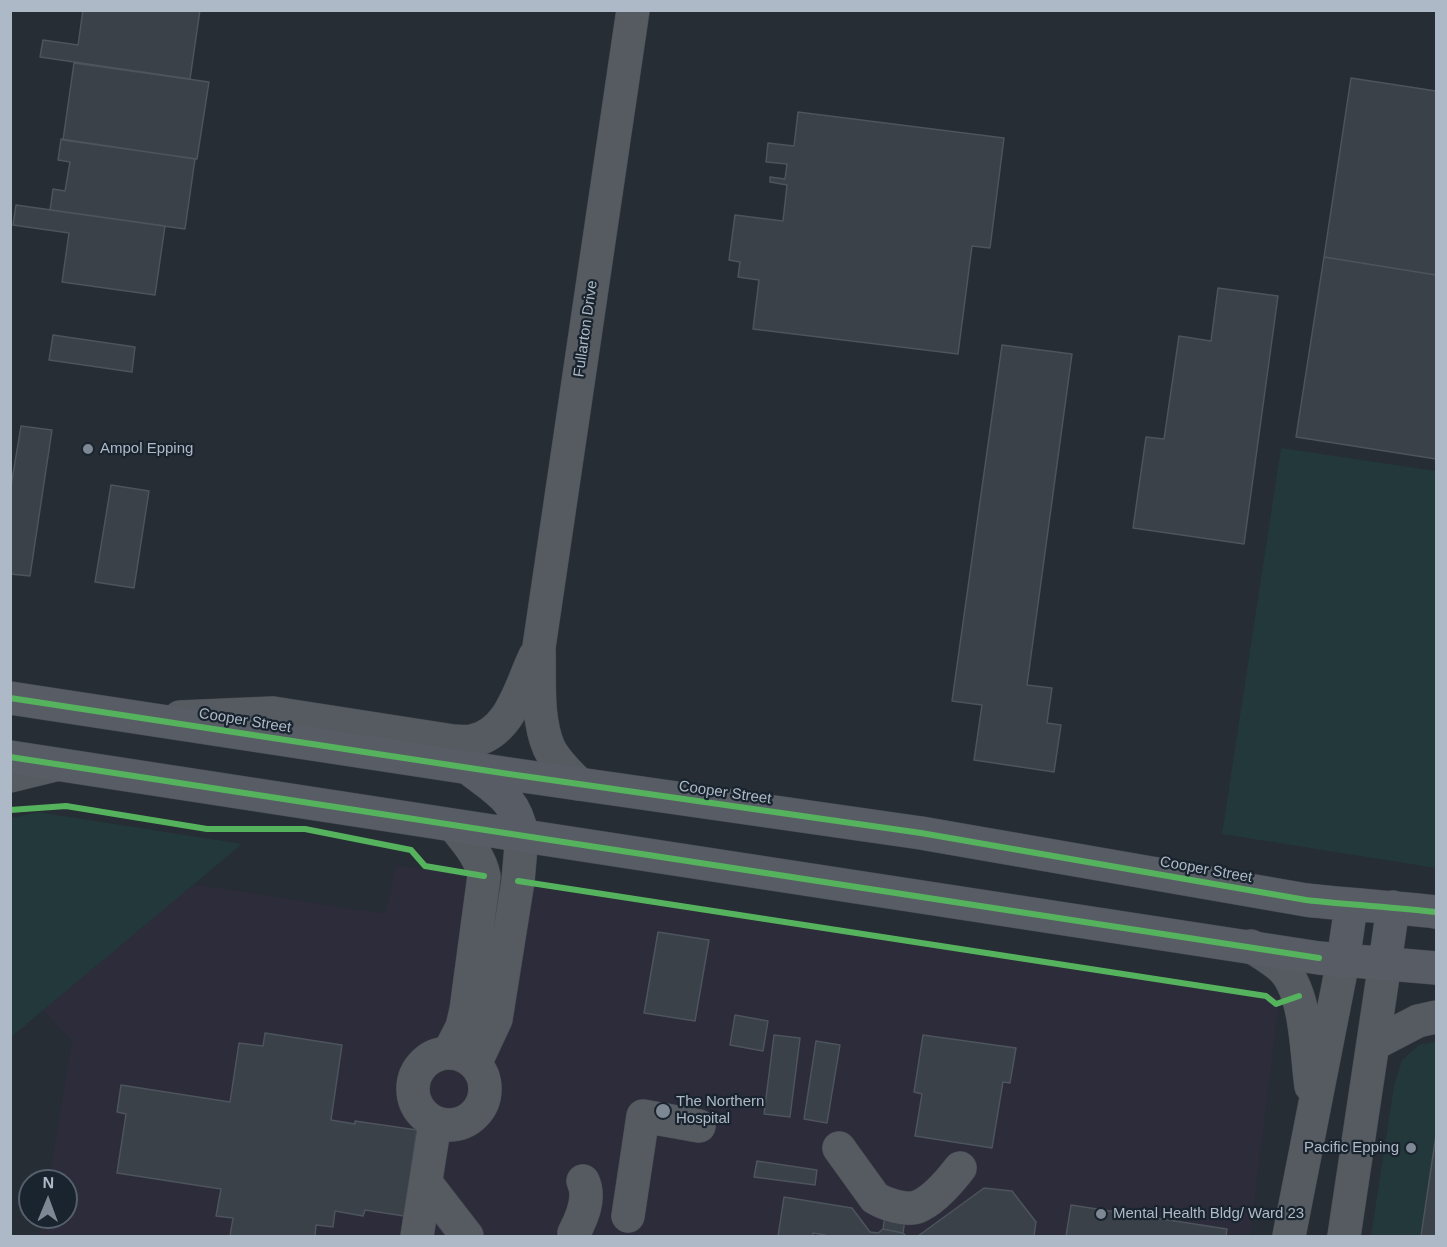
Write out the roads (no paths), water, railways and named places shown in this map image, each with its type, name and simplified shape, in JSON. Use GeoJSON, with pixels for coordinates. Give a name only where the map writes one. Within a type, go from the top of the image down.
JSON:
{"type":"FeatureCollection","features":[{"type":"Feature","properties":{"kind":"main road","name":"Cooper Street"},"geometry":{"type":"LineString","coordinates":[[10,698],[921,833],[1351,906],[1393,907],[1437,912]]}},
{"type":"Feature","properties":{"kind":"main road"},"geometry":{"type":"LineString","coordinates":[[10,757],[1343,961],[1437,968]]}},
{"type":"Feature","properties":{"kind":"main road"},"geometry":{"type":"LineString","coordinates":[[466,767],[503,795],[514,808],[519,818],[522,836]]}},
{"type":"Feature","properties":{"kind":"main road"},"geometry":{"type":"LineString","coordinates":[[1343,961],[1351,906]]}},
{"type":"Feature","properties":{"kind":"main road"},"geometry":{"type":"LineString","coordinates":[[1384,963],[1393,907]]}},
{"type":"Feature","properties":{"kind":"street","name":"Fullarton Drive"},"geometry":{"type":"LineString","coordinates":[[579,784],[557,761],[549,748],[542,726],[540,647],[633,10]]}},
{"type":"Feature","properties":{"kind":"street","name":"Fullarton Drive"},"geometry":{"type":"LineString","coordinates":[[152,719],[255,712],[273,713],[453,741],[471,741],[492,733],[509,715],[540,647]]}},
{"type":"Feature","properties":{"kind":"street"},"geometry":{"type":"LineString","coordinates":[[10,776],[55,765]]}},
{"type":"Feature","properties":{"kind":"street"},"geometry":{"type":"LineString","coordinates":[[454,826],[471,847],[483,868],[484,876],[462,1027],[462,1058]]}},
{"type":"Feature","properties":{"kind":"street"},"geometry":{"type":"LineString","coordinates":[[462,1058],[496,1019],[518,881],[522,836]]}},
{"type":"Feature","properties":{"kind":"street"},"geometry":{"type":"LineString","coordinates":[[1251,946],[1282,968],[1299,996],[1314,1115]]}},
{"type":"Feature","properties":{"kind":"street"},"geometry":{"type":"LineString","coordinates":[[1289,1236],[1343,961]]}},
{"type":"Feature","properties":{"kind":"street"},"geometry":{"type":"LineString","coordinates":[[1344,1236],[1374,1044],[1384,963]]}},
{"type":"Feature","properties":{"kind":"street"},"geometry":{"type":"LineString","coordinates":[[1374,1044],[1418,1021],[1437,1017]]}},
{"type":"Feature","properties":{"kind":"street"},"geometry":{"type":"LineString","coordinates":[[438,1054],[462,1058],[482,1074],[485,1085],[480,1108],[464,1122],[454,1125],[435,1123],[418,1109],[412,1088],[414,1077],[419,1067],[427,1059],[438,1054]]}},
{"type":"Feature","properties":{"kind":"street"},"geometry":{"type":"LineString","coordinates":[[417,1236],[435,1123]]}},
{"type":"Feature","properties":{"kind":"street"},"geometry":{"type":"LineString","coordinates":[[628,1216],[642,1126],[698,1136]]}},
{"type":"Feature","properties":{"kind":"street"},"geometry":{"type":"LineString","coordinates":[[839,1148],[875,1198],[881,1202],[902,1207],[918,1207],[946,1186],[960,1168]]}},
{"type":"Feature","properties":{"kind":"street"},"geometry":{"type":"LineString","coordinates":[[426,1183],[467,1236]]}},
{"type":"Feature","properties":{"kind":"place","name":"Ampol Epping"},"geometry":{"type":"Point","coordinates":[88,449]}},
{"type":"Feature","properties":{"kind":"place","name":"The Northern Hospital"},"geometry":{"type":"Point","coordinates":[663,1111]}},
{"type":"Feature","properties":{"kind":"place","name":"Pacific Epping"},"geometry":{"type":"Point","coordinates":[1411,1148]}},
{"type":"Feature","properties":{"kind":"place","name":"Mental Health Bldg/ Ward 23"},"geometry":{"type":"Point","coordinates":[1101,1214]}}]}
